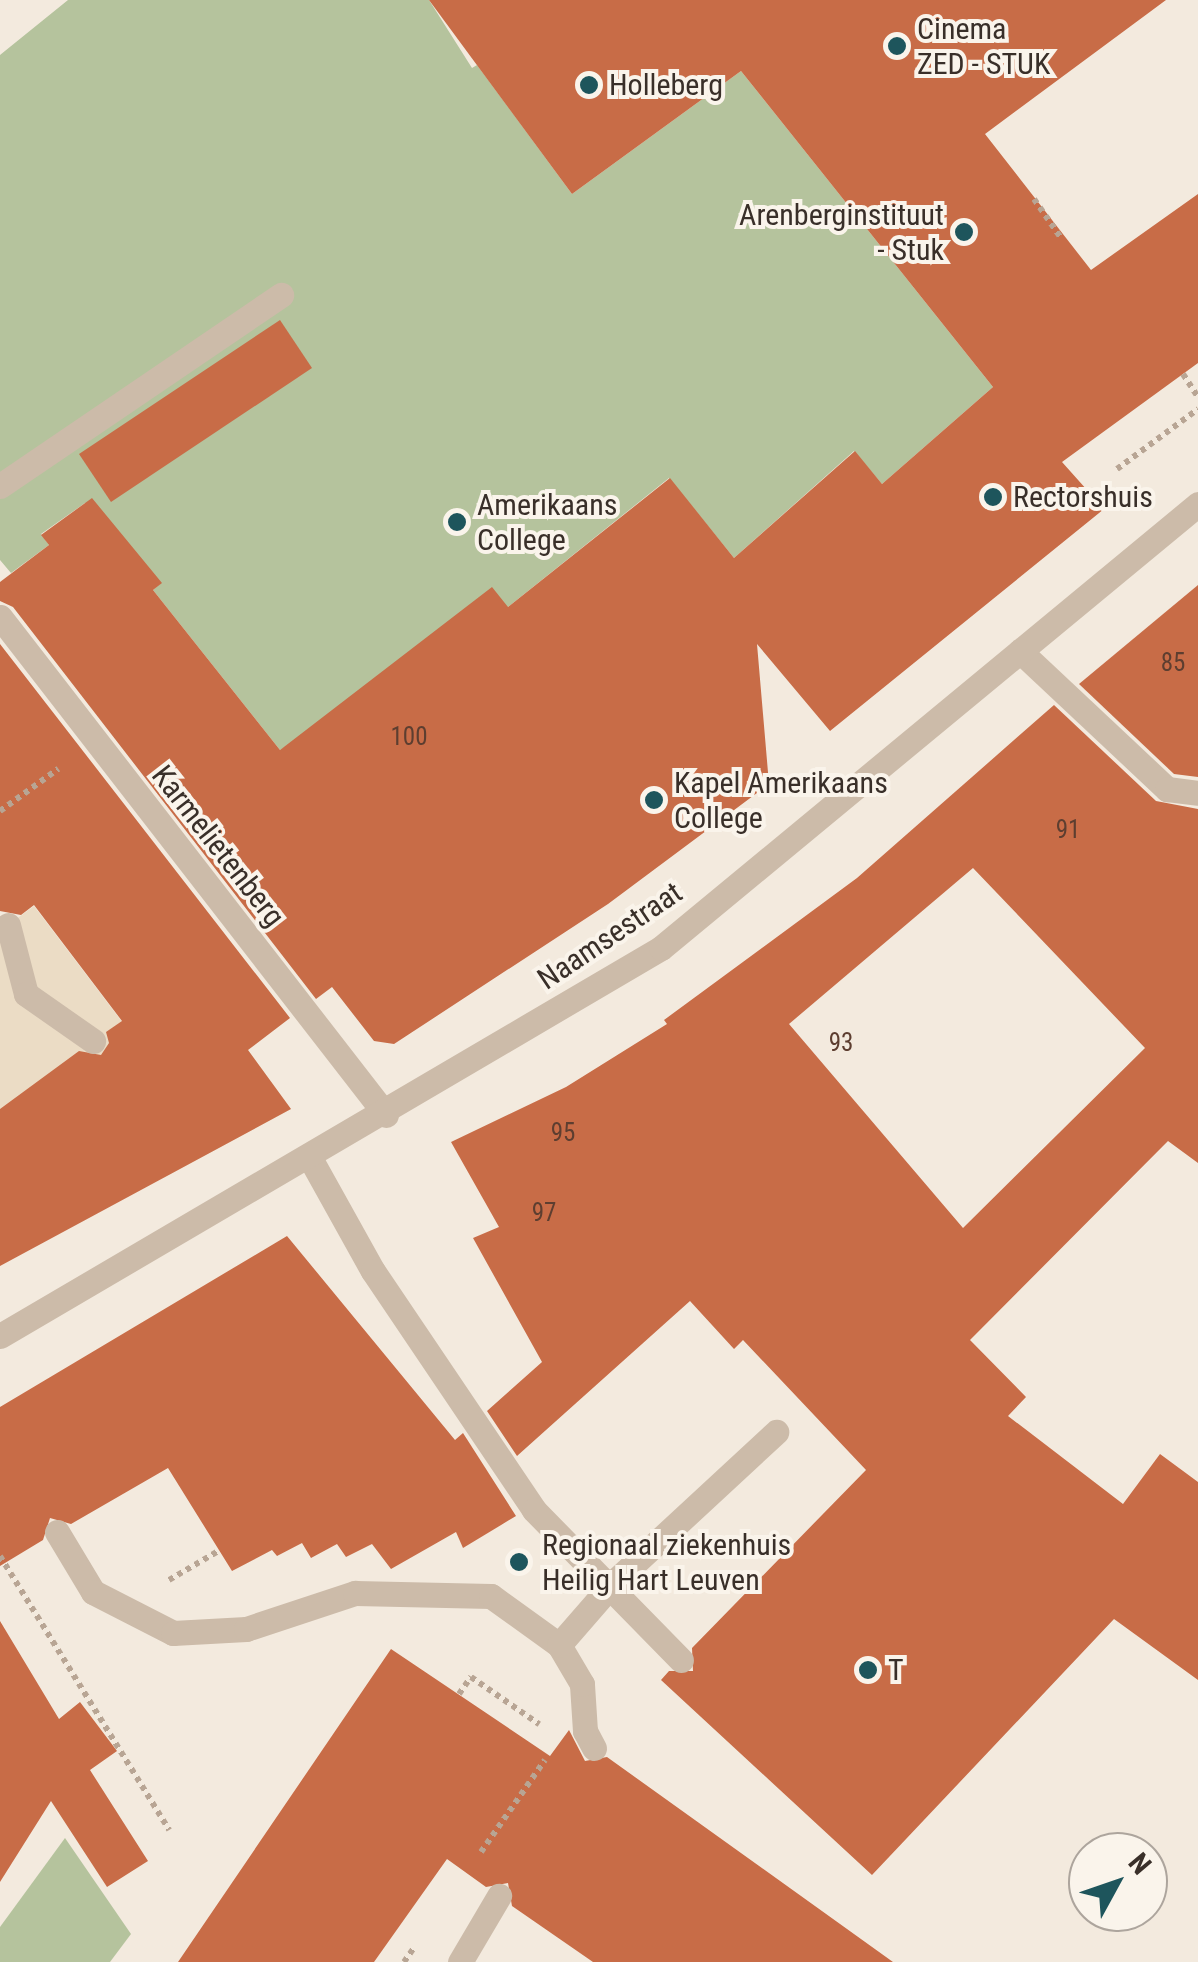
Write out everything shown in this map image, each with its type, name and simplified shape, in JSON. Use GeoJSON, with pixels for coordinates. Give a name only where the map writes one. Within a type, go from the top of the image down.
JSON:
{"type":"FeatureCollection","features":[{"type":"Feature","properties":{"kind":"street"},"geometry":{"type":"LineString","coordinates":[[0,486],[281,295]]}},
{"type":"Feature","properties":{"kind":"street","name":"Naamsestraat"},"geometry":{"type":"LineString","coordinates":[[0,1336],[386,1114],[661,948],[1198,504]]}},
{"type":"Feature","properties":{"kind":"street","name":"Karmelietenberg"},"geometry":{"type":"LineString","coordinates":[[0,618],[386,1114]]}},
{"type":"Feature","properties":{"kind":"street"},"geometry":{"type":"LineString","coordinates":[[1020,651],[1167,788],[1198,793]]}},
{"type":"Feature","properties":{"kind":"street"},"geometry":{"type":"LineString","coordinates":[[8,924],[26,994]]}},
{"type":"Feature","properties":{"kind":"street"},"geometry":{"type":"LineString","coordinates":[[0,982],[26,994],[93,1041]]}},
{"type":"Feature","properties":{"kind":"street"},"geometry":{"type":"LineString","coordinates":[[310,1158],[373,1271],[534,1510],[612,1584],[680,1660]]}},
{"type":"Feature","properties":{"kind":"street"},"geometry":{"type":"LineString","coordinates":[[559,1645],[612,1584],[776,1432]]}},
{"type":"Feature","properties":{"kind":"street"},"geometry":{"type":"LineString","coordinates":[[57,1532],[93,1592],[172,1633],[246,1629],[356,1593],[491,1596],[559,1645],[582,1684],[586,1731],[594,1748]]}},
{"type":"Feature","properties":{"kind":"street"},"geometry":{"type":"LineString","coordinates":[[464,1951],[499,1896]]}},
{"type":"Feature","properties":{"kind":"path"},"geometry":{"type":"LineString","coordinates":[[1034,199],[1061,238]]}},
{"type":"Feature","properties":{"kind":"path"},"geometry":{"type":"LineString","coordinates":[[1183,374],[1198,398]]}},
{"type":"Feature","properties":{"kind":"path"},"geometry":{"type":"LineString","coordinates":[[1117,469],[1198,410]]}},
{"type":"Feature","properties":{"kind":"path"},"geometry":{"type":"LineString","coordinates":[[0,812],[95,741]]}},
{"type":"Feature","properties":{"kind":"path"},"geometry":{"type":"LineString","coordinates":[[0,1556],[169,1830]]}},
{"type":"Feature","properties":{"kind":"path"},"geometry":{"type":"LineString","coordinates":[[460,1694],[471,1677],[546,1729]]}},
{"type":"Feature","properties":{"kind":"path"},"geometry":{"type":"LineString","coordinates":[[476,1858],[549,1755]]}},
{"type":"Feature","properties":{"kind":"path"},"geometry":{"type":"LineString","coordinates":[[404,1962],[424,1932]]}},
{"type":"Feature","properties":{"kind":"green space","name":"Amerikaans College"},"geometry":{"type":"Polygon","coordinates":[[[68,0],[429,0],[472,68],[477,65],[572,194],[741,71],[993,387],[882,484],[854,451],[734,558],[669,478],[508,607],[280,750],[153,590],[161,583],[85,503],[41,534],[49,545],[11,573],[0,560],[0,55],[68,0]]]}},
{"type":"Feature","properties":{"kind":"green space"},"geometry":{"type":"Polygon","coordinates":[[[65,1838],[131,1934],[110,1962],[0,1962],[0,1927],[65,1838]]]}},
{"type":"Feature","properties":{"kind":"shaded area"},"geometry":{"type":"Polygon","coordinates":[[[34,906],[129,1031],[248,1050],[291,1109],[163,1178],[0,1109],[0,931],[34,906]]]}},
{"type":"Feature","properties":{"kind":"building"},"geometry":{"type":"Polygon","coordinates":[[[429,0],[1166,0],[985,134],[1091,270],[1198,194],[1198,363],[1062,462],[1104,509],[830,731],[757,644],[769,784],[608,904],[394,1044],[374,1041],[332,987],[316,999],[13,607],[0,601],[0,582],[49,545],[41,535],[92,498],[162,583],[153,590],[280,750],[492,587],[508,607],[670,478],[734,558],[855,451],[882,484],[993,387],[741,71],[572,194],[429,0]]]}},
{"type":"Feature","properties":{"kind":"building"},"geometry":{"type":"Polygon","coordinates":[[[280,320],[312,368],[111,502],[79,454],[280,320]]]}},
{"type":"Feature","properties":{"kind":"building"},"geometry":{"type":"Polygon","coordinates":[[[1198,585],[1198,777],[1174,774],[1079,684],[1198,585]]]}},
{"type":"Feature","properties":{"kind":"building"},"geometry":{"type":"Polygon","coordinates":[[[0,644],[290,1018],[248,1050],[291,1109],[0,1266],[0,1109],[79,1051],[101,1055],[109,1043],[106,1032],[122,1021],[34,905],[21,915],[0,911],[0,644]]]}},
{"type":"Feature","properties":{"kind":"building"},"geometry":{"type":"Polygon","coordinates":[[[1054,705],[1156,801],[1198,809],[1198,1163],[1168,1141],[970,1340],[1026,1397],[1008,1416],[1123,1504],[1160,1454],[1198,1482],[1198,1680],[1114,1619],[872,1875],[661,1680],[669,1671],[693,1671],[692,1648],[866,1470],[743,1340],[734,1349],[690,1301],[517,1456],[487,1411],[542,1362],[473,1238],[499,1227],[451,1142],[566,1087],[667,1024],[664,1020],[857,878],[1054,705]],[[973,868],[789,1024],[963,1228],[1145,1048],[973,868]]]}},
{"type":"Feature","properties":{"kind":"building"},"geometry":{"type":"Polygon","coordinates":[[[287,1236],[455,1440],[463,1433],[516,1516],[463,1548],[456,1532],[391,1569],[372,1544],[346,1557],[337,1544],[311,1558],[302,1543],[277,1556],[272,1550],[232,1571],[168,1468],[71,1524],[50,1518],[43,1540],[0,1566],[0,1407],[287,1236]]]}},
{"type":"Feature","properties":{"kind":"building"},"geometry":{"type":"Polygon","coordinates":[[[0,1621],[59,1719],[80,1702],[117,1751],[90,1770],[148,1861],[107,1887],[51,1801],[0,1882],[0,1621]]]}},
{"type":"Feature","properties":{"kind":"building"},"geometry":{"type":"Polygon","coordinates":[[[391,1649],[550,1756],[569,1730],[585,1761],[607,1757],[893,1962],[593,1962],[512,1906],[508,1883],[486,1887],[447,1859],[374,1962],[178,1962],[391,1649]]]}},
{"type":"Feature","properties":{"kind":"place","name":"Cinema ZED - STUK"},"geometry":{"type":"Point","coordinates":[897,46]}},
{"type":"Feature","properties":{"kind":"place","name":"Holleberg"},"geometry":{"type":"Point","coordinates":[589,85]}},
{"type":"Feature","properties":{"kind":"place","name":"Arenberginstituut - Stuk"},"geometry":{"type":"Point","coordinates":[964,232]}},
{"type":"Feature","properties":{"kind":"place","name":"Rectorshuis"},"geometry":{"type":"Point","coordinates":[993,497]}},
{"type":"Feature","properties":{"kind":"place","name":"Amerikaans College"},"geometry":{"type":"Point","coordinates":[457,522]}},
{"type":"Feature","properties":{"kind":"place","name":"Kapel Amerikaans College"},"geometry":{"type":"Point","coordinates":[654,800]}},
{"type":"Feature","properties":{"kind":"place","name":"Regionaal ziekenhuis Heilig Hart Leuven"},"geometry":{"type":"Point","coordinates":[519,1562]}},
{"type":"Feature","properties":{"kind":"place","name":"T"},"geometry":{"type":"Point","coordinates":[868,1670]}}]}
